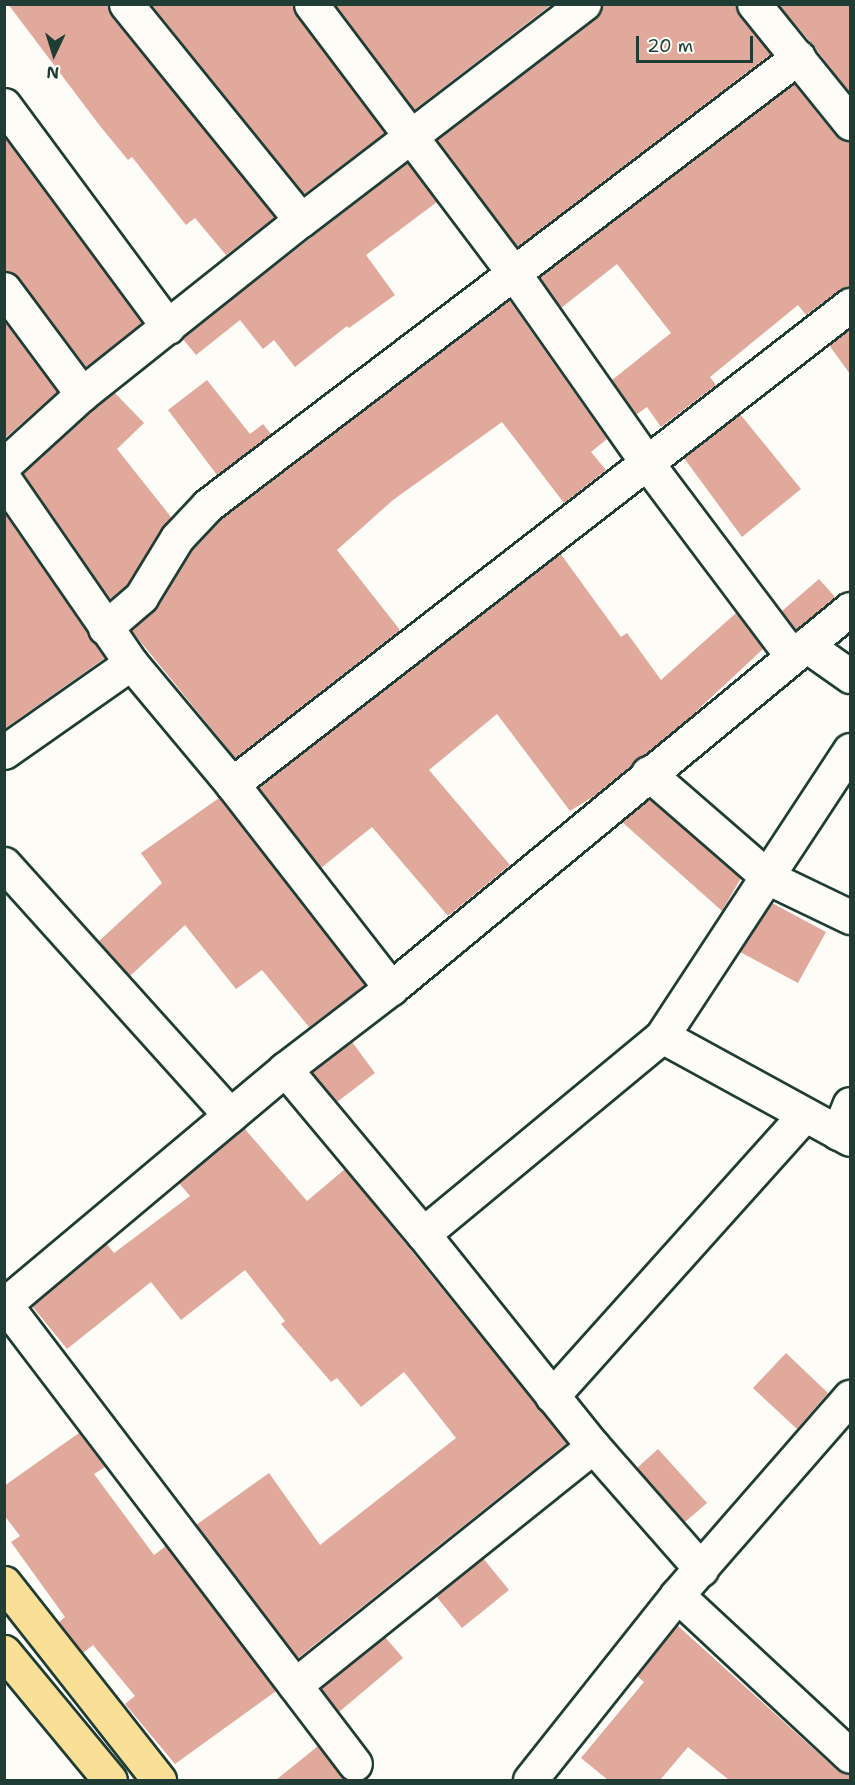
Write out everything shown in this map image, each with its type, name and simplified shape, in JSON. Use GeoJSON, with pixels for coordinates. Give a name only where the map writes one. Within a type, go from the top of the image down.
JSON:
{"type":"FeatureCollection","features":[{"type":"Feature","properties":{"kind":"main road"},"geometry":{"type":"LineString","coordinates":[[4,1583],[159,1780]]}},
{"type":"Feature","properties":{"kind":"main road"},"geometry":{"type":"LineString","coordinates":[[4,1652],[110,1780]]}},
{"type":"Feature","properties":{"kind":"street"},"geometry":{"type":"LineString","coordinates":[[126,4],[301,220]]}},
{"type":"Feature","properties":{"kind":"street"},"geometry":{"type":"LineString","coordinates":[[310,4],[513,272],[647,463],[799,651],[850,676]]}},
{"type":"Feature","properties":{"kind":"street"},"geometry":{"type":"LineString","coordinates":[[754,4],[850,123]]}},
{"type":"Feature","properties":{"kind":"street"},"geometry":{"type":"LineString","coordinates":[[4,465],[82,394],[301,220],[411,140],[563,10]]}},
{"type":"Feature","properties":{"kind":"street"},"geometry":{"type":"LineString","coordinates":[[105,628],[141,597],[177,538],[208,505],[798,57]]}},
{"type":"Feature","properties":{"kind":"street"},"geometry":{"type":"LineString","coordinates":[[4,105],[168,327]]}},
{"type":"Feature","properties":{"kind":"street"},"geometry":{"type":"LineString","coordinates":[[4,289],[82,394]]}},
{"type":"Feature","properties":{"kind":"street"},"geometry":{"type":"LineString","coordinates":[[232,784],[850,305]]}},
{"type":"Feature","properties":{"kind":"street"},"geometry":{"type":"LineString","coordinates":[[4,479],[131,663],[232,784],[391,988]]}},
{"type":"Feature","properties":{"kind":"street"},"geometry":{"type":"LineString","coordinates":[[355,1764],[5,1304],[285,1069],[391,988],[648,773],[850,609]]}},
{"type":"Feature","properties":{"kind":"street"},"geometry":{"type":"LineString","coordinates":[[4,752],[131,663]]}},
{"type":"Feature","properties":{"kind":"street"},"geometry":{"type":"LineString","coordinates":[[423,1234],[662,1036],[769,878],[850,750]]}},
{"type":"Feature","properties":{"kind":"street"},"geometry":{"type":"LineString","coordinates":[[648,773],[769,878],[850,917]]}},
{"type":"Feature","properties":{"kind":"street"},"geometry":{"type":"LineString","coordinates":[[4,864],[230,1115]]}},
{"type":"Feature","properties":{"kind":"street"},"geometry":{"type":"LineString","coordinates":[[662,1036],[804,1115],[846,1125]]}},
{"type":"Feature","properties":{"kind":"street"},"geometry":{"type":"LineString","coordinates":[[285,1069],[423,1234],[593,1446],[701,1569]]}},
{"type":"Feature","properties":{"kind":"street"},"geometry":{"type":"LineString","coordinates":[[552,1396],[804,1115]]}},
{"type":"Feature","properties":{"kind":"street"},"geometry":{"type":"LineString","coordinates":[[530,1780],[677,1595],[850,1397]]}},
{"type":"Feature","properties":{"kind":"street"},"geometry":{"type":"LineString","coordinates":[[295,1685],[593,1446]]}},
{"type":"Feature","properties":{"kind":"street"},"geometry":{"type":"LineString","coordinates":[[677,1595],[850,1756]]}},
{"type":"Feature","properties":{"kind":"street"},"geometry":{"type":"LineString","coordinates":[[840,1780],[850,1766]]}},
{"type":"Feature","properties":{"kind":"building"},"geometry":{"type":"Polygon","coordinates":[[[8,4],[108,4],[111,16],[275,217],[226,255],[195,218],[186,225],[132,157],[128,160],[100,126],[8,4]]]}},
{"type":"Feature","properties":{"kind":"building"},"geometry":{"type":"Polygon","coordinates":[[[151,4],[293,4],[296,15],[385,133],[304,194],[151,4]]]}},
{"type":"Feature","properties":{"kind":"building"},"geometry":{"type":"Polygon","coordinates":[[[335,4],[552,4],[414,110],[335,4]]]}},
{"type":"Feature","properties":{"kind":"building"},"geometry":{"type":"Polygon","coordinates":[[[602,4],[736,4],[739,16],[771,54],[517,247],[437,140],[595,19],[602,4]]]}},
{"type":"Feature","properties":{"kind":"building"},"geometry":{"type":"Polygon","coordinates":[[[778,4],[850,4],[850,94],[813,45],[778,4]]]}},
{"type":"Feature","properties":{"kind":"building"},"geometry":{"type":"Polygon","coordinates":[[[794,84],[835,135],[850,141],[850,287],[839,290],[806,315],[798,305],[710,377],[716,385],[661,427],[647,407],[636,415],[612,380],[671,333],[617,264],[561,308],[539,277],[794,84]]]}},
{"type":"Feature","properties":{"kind":"building"},"geometry":{"type":"Polygon","coordinates":[[[4,137],[142,323],[86,367],[19,278],[4,271],[4,137]]]}},
{"type":"Feature","properties":{"kind":"building"},"geometry":{"type":"Polygon","coordinates":[[[407,163],[437,202],[366,255],[395,295],[349,328],[347,326],[295,367],[274,340],[263,349],[240,320],[196,355],[182,338],[407,163]]]}},
{"type":"Feature","properties":{"kind":"building"},"geometry":{"type":"Polygon","coordinates":[[[509,300],[607,439],[591,452],[606,470],[564,503],[502,422],[393,500],[337,550],[400,630],[235,758],[131,630],[157,607],[192,549],[221,519],[509,300]]]}},
{"type":"Feature","properties":{"kind":"building"},"geometry":{"type":"Polygon","coordinates":[[[4,321],[57,392],[4,439],[4,321]]]}},
{"type":"Feature","properties":{"kind":"building"},"geometry":{"type":"Polygon","coordinates":[[[850,328],[850,374],[829,345],[850,328]]]}},
{"type":"Feature","properties":{"kind":"building"},"geometry":{"type":"Polygon","coordinates":[[[207,380],[250,434],[263,424],[271,434],[217,475],[168,410],[207,380]]]}},
{"type":"Feature","properties":{"kind":"building"},"geometry":{"type":"Polygon","coordinates":[[[114,392],[144,423],[117,449],[171,517],[127,585],[110,599],[23,473],[114,392]]]}},
{"type":"Feature","properties":{"kind":"building"},"geometry":{"type":"Polygon","coordinates":[[[740,414],[801,489],[742,537],[684,458],[740,414]]]}},
{"type":"Feature","properties":{"kind":"building"},"geometry":{"type":"Polygon","coordinates":[[[4,513],[105,658],[4,729],[4,513]]]}},
{"type":"Feature","properties":{"kind":"building"},"geometry":{"type":"Polygon","coordinates":[[[560,553],[621,637],[627,633],[661,680],[736,613],[763,649],[689,718],[594,796],[570,811],[497,714],[429,770],[510,865],[448,916],[372,827],[321,868],[258,787],[560,553]]]}},
{"type":"Feature","properties":{"kind":"building"},"geometry":{"type":"Polygon","coordinates":[[[819,579],[835,597],[796,630],[782,611],[819,579]]]}},
{"type":"Feature","properties":{"kind":"building"},"geometry":{"type":"Polygon","coordinates":[[[219,798],[365,985],[309,1027],[262,970],[236,989],[185,925],[130,976],[99,941],[162,883],[141,853],[219,798]]]}},
{"type":"Feature","properties":{"kind":"building"},"geometry":{"type":"Polygon","coordinates":[[[649,799],[741,878],[722,911],[622,822],[649,799]]]}},
{"type":"Feature","properties":{"kind":"building"},"geometry":{"type":"Polygon","coordinates":[[[772,903],[826,932],[798,983],[740,952],[772,903]]]}},
{"type":"Feature","properties":{"kind":"building"},"geometry":{"type":"Polygon","coordinates":[[[352,1042],[375,1073],[337,1102],[312,1072],[352,1042]]]}},
{"type":"Feature","properties":{"kind":"building"},"geometry":{"type":"Polygon","coordinates":[[[244,1128],[307,1201],[345,1169],[567,1443],[298,1658],[196,1525],[269,1473],[320,1545],[456,1438],[404,1372],[361,1407],[337,1378],[331,1382],[281,1324],[285,1321],[245,1270],[181,1320],[151,1282],[67,1349],[32,1306],[106,1243],[114,1253],[190,1196],[179,1183],[244,1128]]]}},
{"type":"Feature","properties":{"kind":"building"},"geometry":{"type":"Polygon","coordinates":[[[786,1353],[828,1393],[797,1429],[753,1388],[786,1353]]]}},
{"type":"Feature","properties":{"kind":"building"},"geometry":{"type":"Polygon","coordinates":[[[79,1433],[105,1467],[94,1474],[154,1555],[166,1546],[276,1691],[175,1764],[125,1704],[135,1696],[93,1645],[83,1653],[59,1622],[65,1617],[11,1542],[20,1536],[4,1515],[4,1486],[79,1433]]]}},
{"type":"Feature","properties":{"kind":"building"},"geometry":{"type":"Polygon","coordinates":[[[658,1449],[707,1503],[685,1522],[637,1468],[658,1449]]]}},
{"type":"Feature","properties":{"kind":"building"},"geometry":{"type":"Polygon","coordinates":[[[483,1558],[509,1590],[462,1628],[436,1596],[483,1558]]]}},
{"type":"Feature","properties":{"kind":"building"},"geometry":{"type":"Polygon","coordinates":[[[677,1625],[837,1770],[850,1775],[850,1780],[729,1780],[688,1747],[660,1780],[608,1780],[581,1758],[644,1682],[637,1676],[677,1625]]]}},
{"type":"Feature","properties":{"kind":"building"},"geometry":{"type":"Polygon","coordinates":[[[385,1637],[403,1658],[339,1712],[321,1688],[385,1637]]]}},
{"type":"Feature","properties":{"kind":"building"},"geometry":{"type":"Polygon","coordinates":[[[318,1746],[347,1780],[276,1780],[318,1746]]]}}]}
